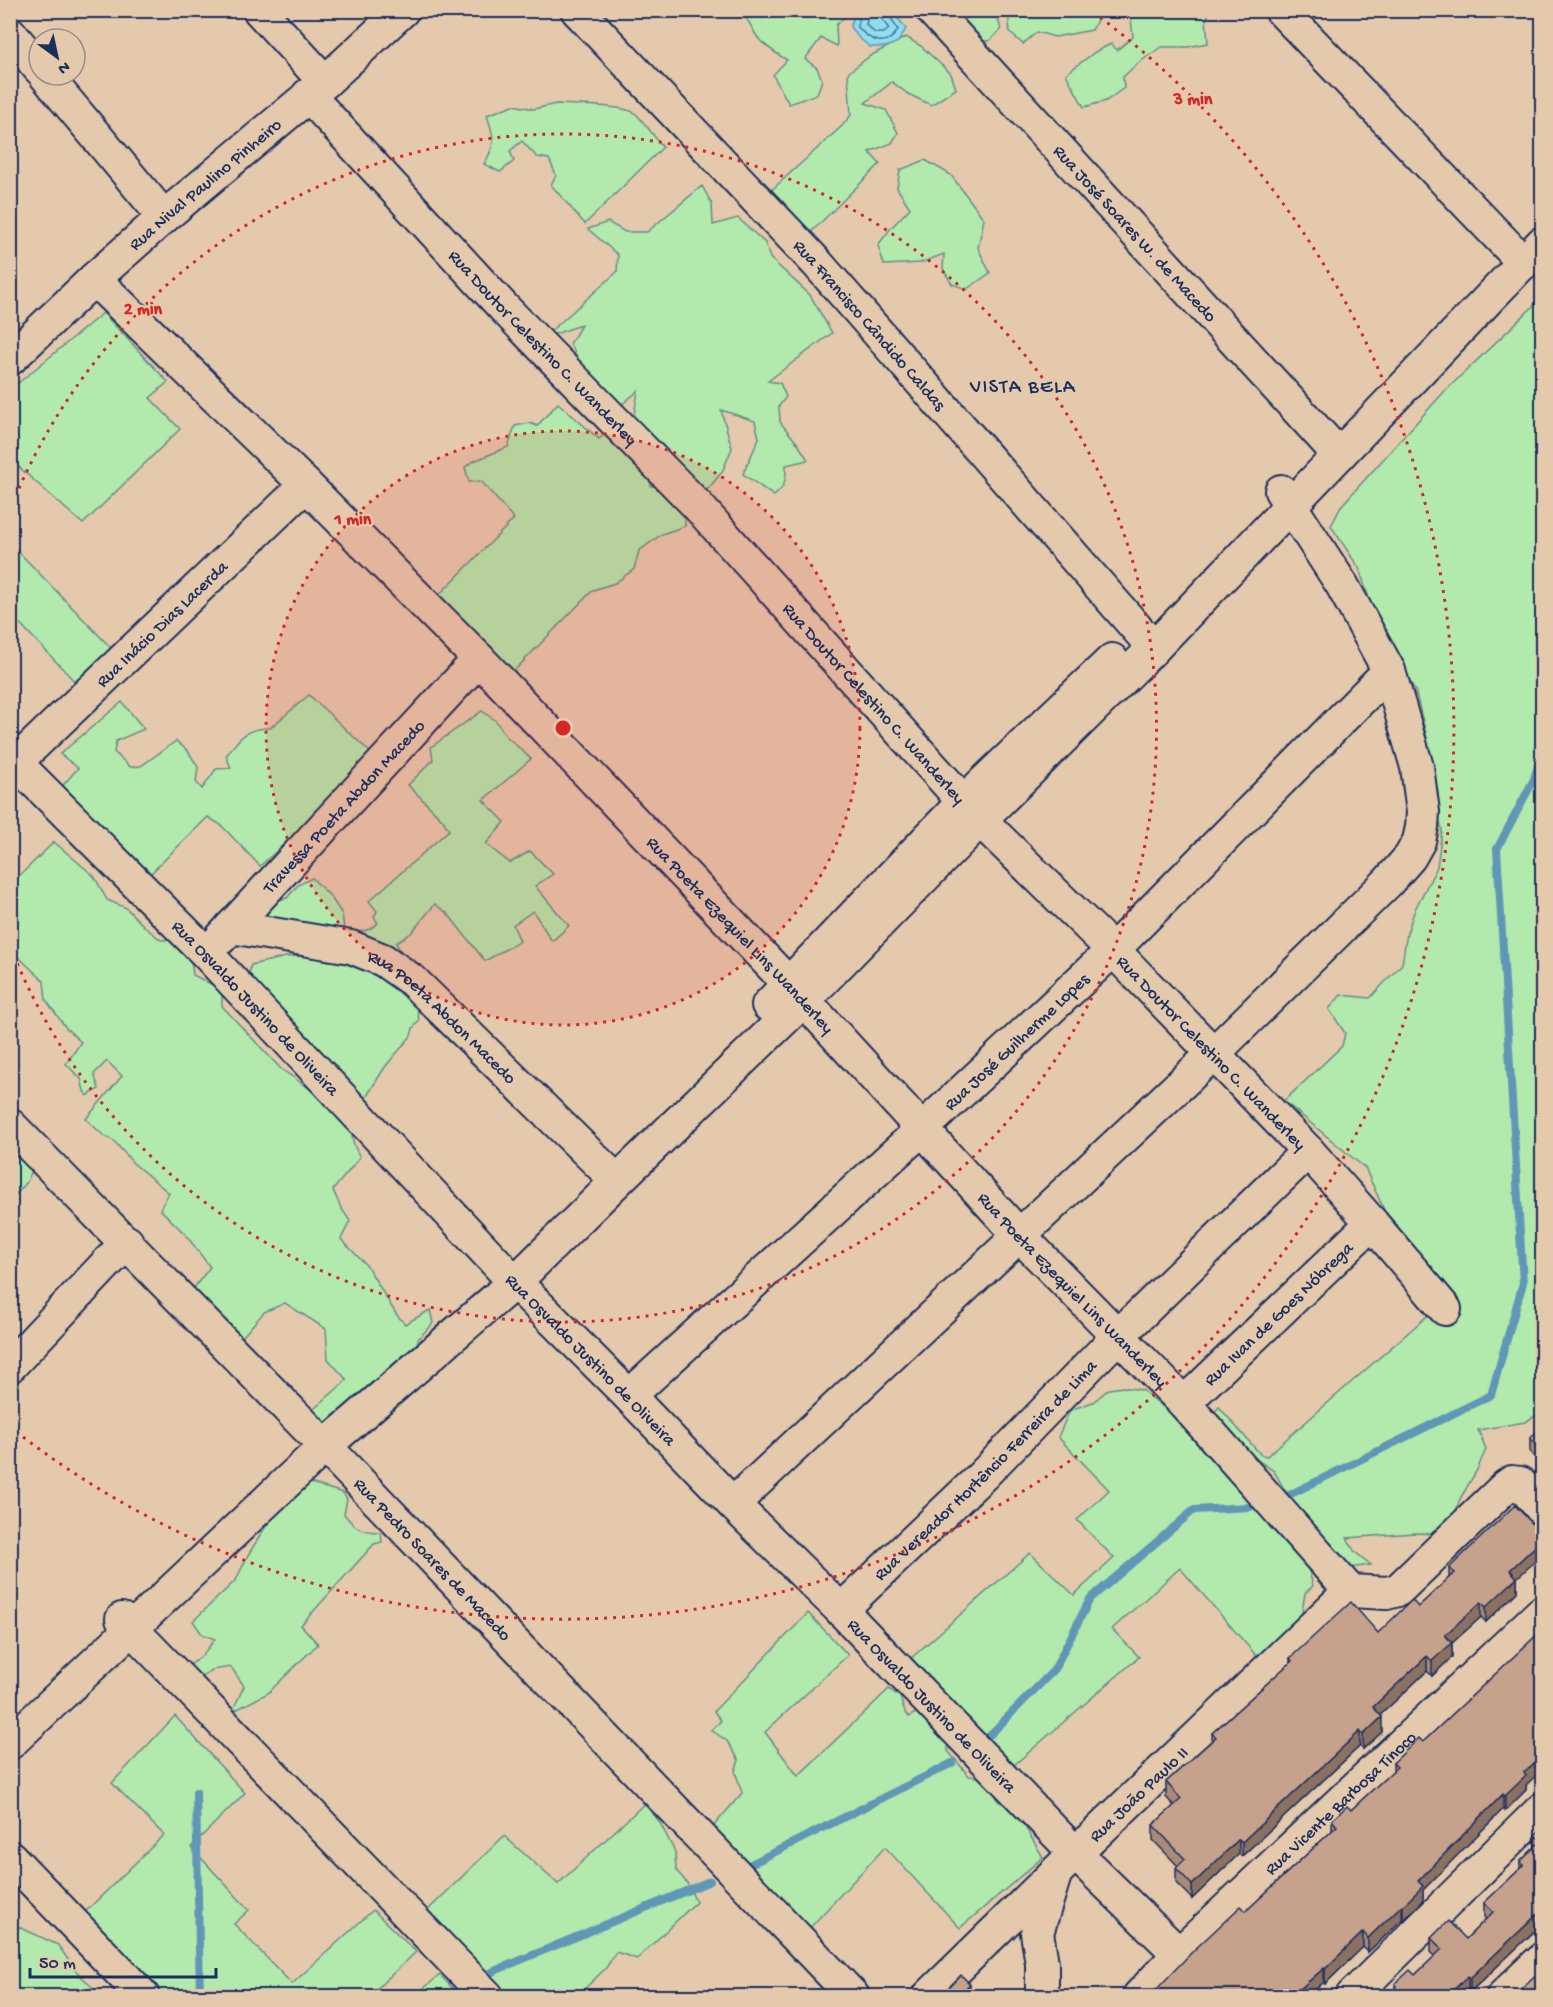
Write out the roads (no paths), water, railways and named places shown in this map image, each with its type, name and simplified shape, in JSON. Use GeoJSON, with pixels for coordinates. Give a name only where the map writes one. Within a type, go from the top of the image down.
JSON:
{"type":"FeatureCollection","features":[{"type":"Feature","properties":{"kind":"street","name":"Rua Doutor Celestino C. Wanderley"},"geometry":{"type":"LineString","coordinates":[[260,10],[316,88],[504,308],[697,505],[972,810],[1113,950],[1308,1151],[1445,1310]]}},
{"type":"Feature","properties":{"kind":"street","name":"Rua Nival Paulino Pinheiro"},"geometry":{"type":"LineString","coordinates":[[14,349],[403,10]]}},
{"type":"Feature","properties":{"kind":"street","name":"Rua Francisco Cândido Caldas"},"geometry":{"type":"LineString","coordinates":[[577,10],[816,262],[1147,641]]}},
{"type":"Feature","properties":{"kind":"street","name":"Rua José Soares W. de Macedo"},"geometry":{"type":"LineString","coordinates":[[932,10],[1334,449]]}},
{"type":"Feature","properties":{"kind":"street"},"geometry":{"type":"LineString","coordinates":[[1281,10],[1527,253]]}},
{"type":"Feature","properties":{"kind":"street"},"geometry":{"type":"LineString","coordinates":[[10,33],[27,54]]}},
{"type":"Feature","properties":{"kind":"street"},"geometry":{"type":"LineString","coordinates":[[55,87],[164,217]]}},
{"type":"Feature","properties":{"kind":"street"},"geometry":{"type":"LineString","coordinates":[[10,1743],[128,1624],[319,1440],[510,1277],[796,992],[972,810],[1147,641],[1527,253],[1542,223]]}},
{"type":"Feature","properties":{"kind":"street","name":"Rua Poeta Ezequiel Lins Wanderley"},"geometry":{"type":"LineString","coordinates":[[94,279],[306,485],[479,659],[796,992],[1020,1236],[1184,1403],[1363,1592]]}},
{"type":"Feature","properties":{"kind":"street","name":"Rua Inácio Dias Lacerda"},"geometry":{"type":"LineString","coordinates":[[13,759],[306,485]]}},
{"type":"Feature","properties":{"kind":"street"},"geometry":{"type":"LineString","coordinates":[[733,1504],[1214,1053],[1387,883],[1410,857],[1419,841],[1423,812],[1417,767],[1389,671],[1342,585],[1286,498]]}},
{"type":"Feature","properties":{"kind":"street","name":"Travessa Poeta Abdon Macedo"},"geometry":{"type":"LineString","coordinates":[[206,953],[479,659]]}},
{"type":"Feature","properties":{"kind":"street","name":"Rua José Guilherme Lopes"},"geometry":{"type":"LineString","coordinates":[[630,1396],[921,1130],[1113,950],[1389,671]]}},
{"type":"Feature","properties":{"kind":"street","name":"Rua Osvaldo Justino de Oliveira"},"geometry":{"type":"LineString","coordinates":[[13,759],[206,953],[510,1277],[630,1396],[733,1504],[841,1610],[1066,1862],[1179,1954]]}},
{"type":"Feature","properties":{"kind":"street","name":"Rua Poeta Abdon Macedo"},"geometry":{"type":"LineString","coordinates":[[231,927],[351,947],[383,960],[412,981],[611,1176]]}},
{"type":"Feature","properties":{"kind":"street","name":"Rua Pedro Soares de Macedo"},"geometry":{"type":"LineString","coordinates":[[10,1125],[319,1440],[854,1996]]}},
{"type":"Feature","properties":{"kind":"street","name":"Rua Vereador Hortêncio Ferreira de Lima"},"geometry":{"type":"LineString","coordinates":[[841,1610],[983,1475],[1118,1336],[1308,1151]]}},
{"type":"Feature","properties":{"kind":"street","name":"Rua Ivan de Goes Nóbrega"},"geometry":{"type":"LineString","coordinates":[[1184,1403],[1372,1223]]}},
{"type":"Feature","properties":{"kind":"street"},"geometry":{"type":"LineString","coordinates":[[10,1366],[127,1242]]}},
{"type":"Feature","properties":{"kind":"street"},"geometry":{"type":"LineString","coordinates":[[1363,1592],[1387,1593],[1398,1590],[1505,1486],[1512,1482],[1520,1484],[1542,1509]]}},
{"type":"Feature","properties":{"kind":"street","name":"Rua João Paulo II"},"geometry":{"type":"LineString","coordinates":[[929,1996],[1066,1862],[1363,1592]]}},
{"type":"Feature","properties":{"kind":"street","name":"Rua Vicente Barbosa Tinoco"},"geometry":{"type":"LineString","coordinates":[[1139,1996],[1179,1954],[1542,1612]]}},
{"type":"Feature","properties":{"kind":"street"},"geometry":{"type":"LineString","coordinates":[[10,1722],[128,1624]]}},
{"type":"Feature","properties":{"kind":"street"},"geometry":{"type":"LineString","coordinates":[[128,1624],[487,1996]]}},
{"type":"Feature","properties":{"kind":"street"},"geometry":{"type":"LineString","coordinates":[[1352,1996],[1542,1809]]}},
{"type":"Feature","properties":{"kind":"street"},"geometry":{"type":"LineString","coordinates":[[10,1857],[143,1996]]}},
{"type":"Feature","properties":{"kind":"street"},"geometry":{"type":"LineString","coordinates":[[1042,1996],[1042,1963],[1036,1933],[1066,1862]]}},
{"type":"Feature","properties":{"kind":"street"},"geometry":{"type":"LineString","coordinates":[[1503,1996],[1542,1959]]}},
{"type":"Feature","properties":{"kind":"water"},"geometry":{"type":"Polygon","coordinates":[[[892,10],[906,29],[898,42],[886,47],[870,47],[850,27],[856,11],[892,10]]]}},
{"type":"Feature","properties":{"kind":"waterway"},"geometry":{"type":"LineString","coordinates":[[1283,1498],[1491,1395],[1523,1283],[1497,849],[1534,779],[1542,752]]}},
{"type":"Feature","properties":{"kind":"waterway"},"geometry":{"type":"LineString","coordinates":[[982,1743],[1054,1670],[1090,1599],[1194,1510],[1250,1507]]}},
{"type":"Feature","properties":{"kind":"waterway"},"geometry":{"type":"LineString","coordinates":[[747,1866],[952,1763]]}},
{"type":"Feature","properties":{"kind":"waterway"},"geometry":{"type":"LineString","coordinates":[[196,1792],[200,1996]]}},
{"type":"Feature","properties":{"kind":"waterway"},"geometry":{"type":"LineString","coordinates":[[492,1972],[710,1881]]}},
{"type":"Feature","properties":{"kind":"waterway"},"geometry":{"type":"LineString","coordinates":[[445,1996],[449,1995]]}},
{"type":"Feature","properties":{"kind":"district","name":"VISTA BELA"},"geometry":{"type":"Point","coordinates":[1023,385]}}]}
